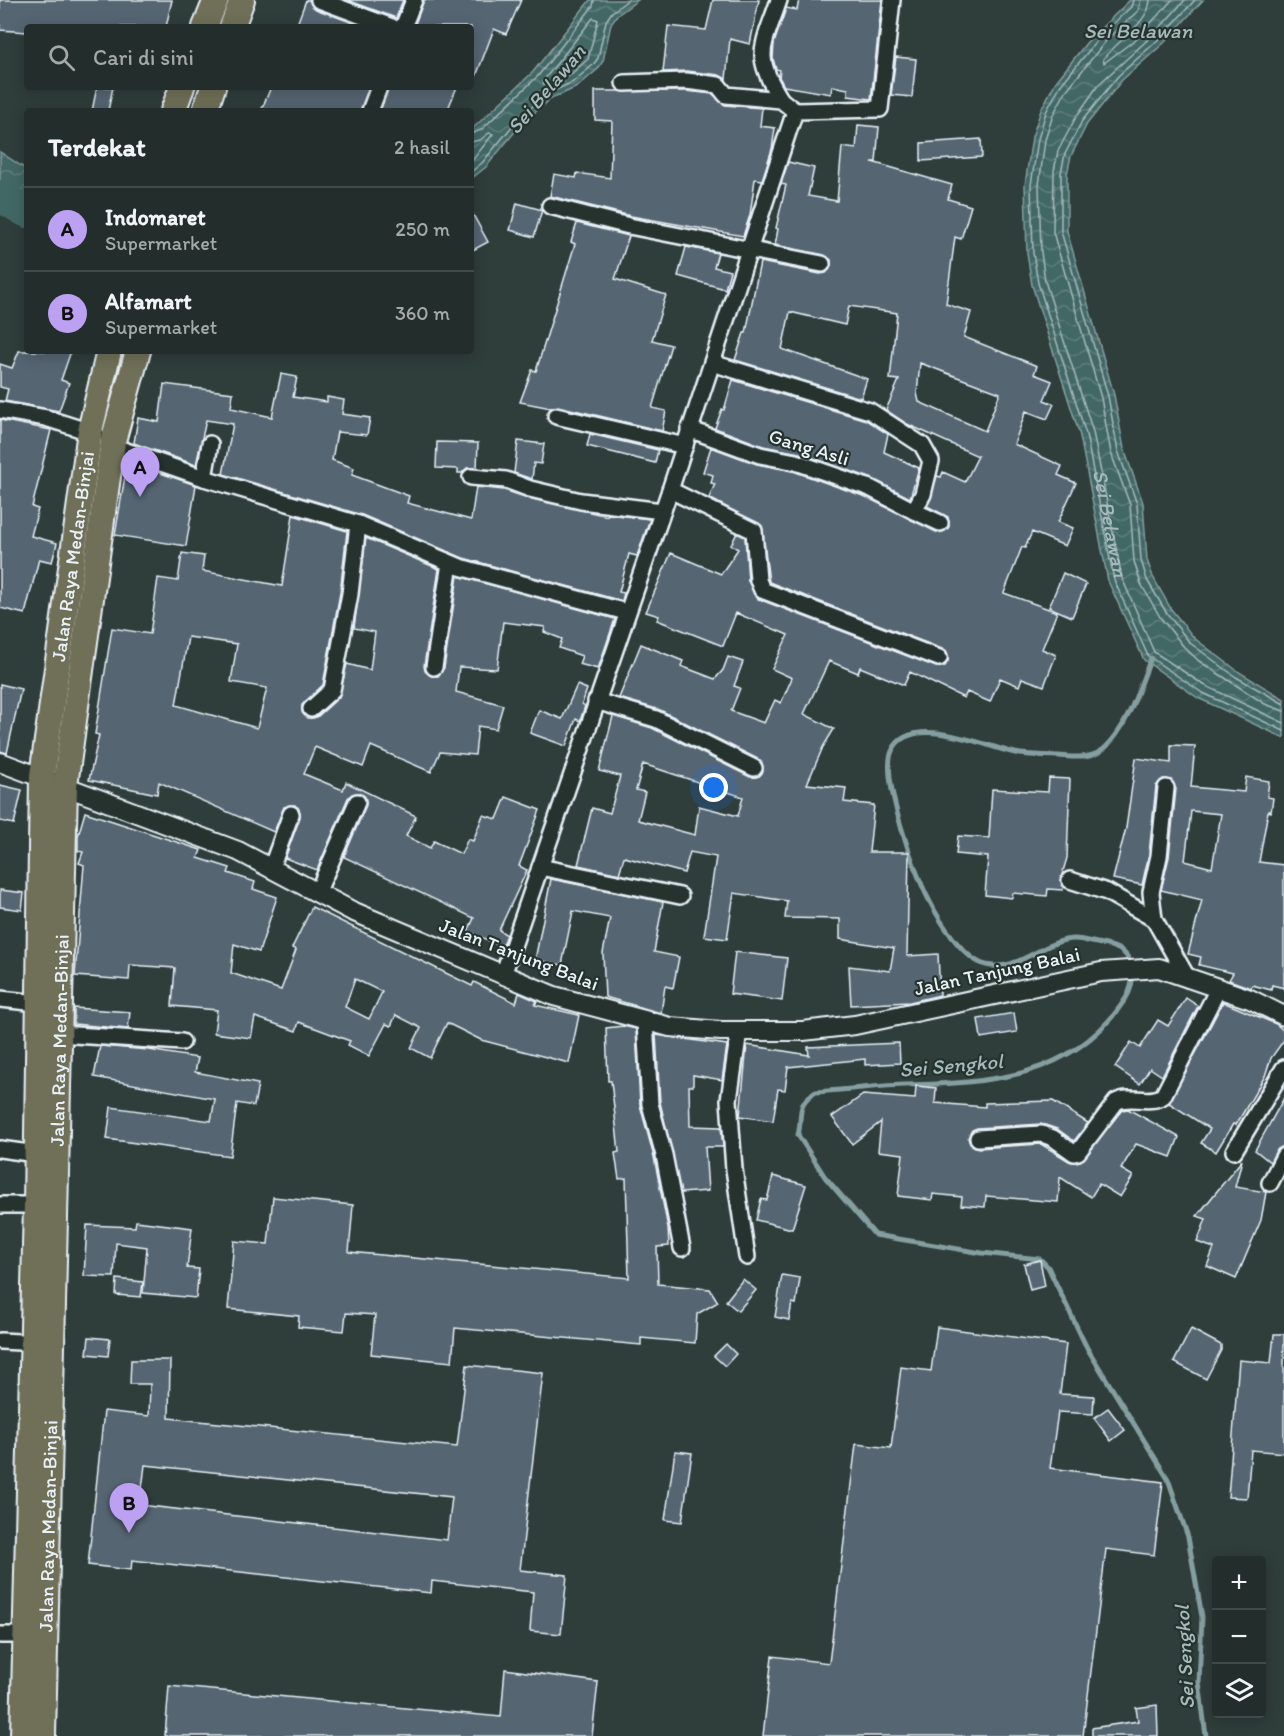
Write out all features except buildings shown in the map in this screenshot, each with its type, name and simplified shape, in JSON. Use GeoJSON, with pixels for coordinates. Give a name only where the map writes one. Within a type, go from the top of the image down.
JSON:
{"type":"FeatureCollection","features":[{"type":"Feature","properties":{"kind":"highway"},"geometry":{"type":"LineString","coordinates":[[206,24],[216,0]]}},
{"type":"Feature","properties":{"kind":"highway"},"geometry":{"type":"LineString","coordinates":[[233,24],[242,0]]}},
{"type":"Feature","properties":{"kind":"highway"},"geometry":{"type":"LineString","coordinates":[[174,108],[181,90]]}},
{"type":"Feature","properties":{"kind":"highway"},"geometry":{"type":"LineString","coordinates":[[206,108],[212,90]]}},
{"type":"Feature","properties":{"kind":"highway","name":"Jalan Raya Medan-Binjai"},"geometry":{"type":"LineString","coordinates":[[43,1736],[42,1343],[36,1204],[42,777],[90,431],[108,354]]}},
{"type":"Feature","properties":{"kind":"highway","name":"Jalan Raya Medan-Binjai"},"geometry":{"type":"LineString","coordinates":[[23,1736],[25,1635],[59,1034],[65,785],[113,443],[137,354]]}},
{"type":"Feature","properties":{"kind":"street"},"geometry":{"type":"LineString","coordinates":[[319,0],[384,24]]}},
{"type":"Feature","properties":{"kind":"street"},"geometry":{"type":"LineString","coordinates":[[405,24],[414,0]]}},
{"type":"Feature","properties":{"kind":"street"},"geometry":{"type":"LineString","coordinates":[[779,0],[762,52],[762,60],[767,79],[781,100],[795,111],[880,109],[892,0]]}},
{"type":"Feature","properties":{"kind":"street"},"geometry":{"type":"LineString","coordinates":[[624,82],[686,81],[718,85],[726,95],[781,100]]}},
{"type":"Feature","properties":{"kind":"street"},"geometry":{"type":"LineString","coordinates":[[370,108],[378,90]]}},
{"type":"Feature","properties":{"kind":"street"},"geometry":{"type":"LineString","coordinates":[[502,975],[685,446],[795,111]]}},
{"type":"Feature","properties":{"kind":"street"},"geometry":{"type":"LineString","coordinates":[[550,206],[750,252],[822,264]]}},
{"type":"Feature","properties":{"kind":"street"},"geometry":{"type":"LineString","coordinates":[[712,363],[870,411],[922,445],[931,461],[923,494],[914,511]]}},
{"type":"Feature","properties":{"kind":"street"},"geometry":{"type":"LineString","coordinates":[[0,410],[46,418],[90,431],[113,443],[204,478],[358,524],[450,563],[626,612]]}},
{"type":"Feature","properties":{"kind":"street"},"geometry":{"type":"LineString","coordinates":[[556,416],[685,446]]}},
{"type":"Feature","properties":{"kind":"street","name":"Gang Asli"},"geometry":{"type":"LineString","coordinates":[[689,429],[760,455],[796,462],[870,488],[940,523]]}},
{"type":"Feature","properties":{"kind":"street"},"geometry":{"type":"LineString","coordinates":[[204,478],[210,444]]}},
{"type":"Feature","properties":{"kind":"street"},"geometry":{"type":"LineString","coordinates":[[471,477],[506,480],[530,489],[581,501],[662,511]]}},
{"type":"Feature","properties":{"kind":"street"},"geometry":{"type":"LineString","coordinates":[[670,490],[754,531],[758,580],[762,590],[939,658]]}},
{"type":"Feature","properties":{"kind":"street"},"geometry":{"type":"LineString","coordinates":[[311,709],[332,690],[350,594],[358,524]]}},
{"type":"Feature","properties":{"kind":"street"},"geometry":{"type":"LineString","coordinates":[[434,667],[450,563]]}},
{"type":"Feature","properties":{"kind":"street"},"geometry":{"type":"LineString","coordinates":[[596,701],[656,719],[754,768]]}},
{"type":"Feature","properties":{"kind":"street","name":"Jalan Tanjung Balai"},"geometry":{"type":"LineString","coordinates":[[0,762],[272,866],[352,911],[554,996],[670,1027],[739,1031],[803,1031],[855,1025],[1101,972],[1159,968],[1250,999],[1284,1016]]}},
{"type":"Feature","properties":{"kind":"street"},"geometry":{"type":"LineString","coordinates":[[1166,788],[1159,856],[1151,891],[1154,920],[1188,979]]}},
{"type":"Feature","properties":{"kind":"street"},"geometry":{"type":"LineString","coordinates":[[318,891],[357,802]]}},
{"type":"Feature","properties":{"kind":"street"},"geometry":{"type":"LineString","coordinates":[[272,866],[291,814]]}},
{"type":"Feature","properties":{"kind":"street"},"geometry":{"type":"LineString","coordinates":[[540,867],[680,896]]}},
{"type":"Feature","properties":{"kind":"street"},"geometry":{"type":"LineString","coordinates":[[1070,880],[1107,892],[1154,920]]}},
{"type":"Feature","properties":{"kind":"street"},"geometry":{"type":"LineString","coordinates":[[978,1138],[1042,1134],[1053,1138],[1074,1153],[1078,1152],[1116,1102],[1122,1099],[1156,1100],[1163,1096],[1218,989]]}},
{"type":"Feature","properties":{"kind":"street"},"geometry":{"type":"LineString","coordinates":[[0,999],[38,1004]]}},
{"type":"Feature","properties":{"kind":"street"},"geometry":{"type":"LineString","coordinates":[[645,1022],[650,1104],[664,1155],[682,1248]]}},
{"type":"Feature","properties":{"kind":"street"},"geometry":{"type":"LineString","coordinates":[[739,1031],[729,1100],[734,1169],[747,1257]]}},
{"type":"Feature","properties":{"kind":"street"},"geometry":{"type":"LineString","coordinates":[[59,1034],[182,1042]]}},
{"type":"Feature","properties":{"kind":"street"},"geometry":{"type":"LineString","coordinates":[[1234,1151],[1284,1068]]}},
{"type":"Feature","properties":{"kind":"street"},"geometry":{"type":"LineString","coordinates":[[0,1149],[36,1154]]}},
{"type":"Feature","properties":{"kind":"street"},"geometry":{"type":"LineString","coordinates":[[1270,1183],[1284,1156]]}},
{"type":"Feature","properties":{"kind":"street"},"geometry":{"type":"LineString","coordinates":[[0,1205],[36,1204]]}},
{"type":"Feature","properties":{"kind":"street"},"geometry":{"type":"LineString","coordinates":[[0,1341],[42,1343]]}},
{"type":"Feature","properties":{"kind":"street"},"geometry":{"type":"LineString","coordinates":[[0,1635],[25,1635]]}},
{"type":"Feature","properties":{"kind":"water","name":"Sei Belawan"},"geometry":{"type":"Polygon","coordinates":[[[590,0],[638,0],[616,16],[611,24],[603,61],[598,69],[577,87],[551,99],[522,123],[486,167],[474,177],[474,127],[533,72],[590,0]]]}},
{"type":"Feature","properties":{"kind":"water","name":"Sei Belawan"},"geometry":{"type":"Polygon","coordinates":[[[1130,0],[1203,0],[1164,43],[1122,80],[1087,124],[1071,156],[1067,174],[1067,231],[1114,395],[1124,449],[1143,503],[1147,560],[1153,577],[1171,609],[1194,638],[1239,672],[1284,699],[1284,738],[1198,698],[1144,660],[1108,581],[1080,436],[1032,285],[1027,253],[1025,185],[1032,137],[1041,110],[1055,83],[1087,42],[1130,0]]]}},
{"type":"Feature","properties":{"kind":"water"},"geometry":{"type":"Polygon","coordinates":[[[0,152],[24,168],[24,209],[0,199],[0,152]]]}},
{"type":"Feature","properties":{"kind":"waterway","name":"Sei Belawan"},"geometry":{"type":"LineString","coordinates":[[0,196],[24,210]]}},
{"type":"Feature","properties":{"kind":"waterway","name":"Sei Sengkol"},"geometry":{"type":"LineString","coordinates":[[1151,658],[1133,705],[1121,728],[1106,747],[1096,754],[1078,757],[1020,754],[967,739],[931,733],[914,734],[901,740],[892,751],[890,764],[895,803],[908,848],[923,887],[946,928],[969,956],[986,965],[998,966],[1020,960],[1064,940],[1078,939],[1111,946],[1123,952],[1132,968],[1131,987],[1126,998],[1105,1025],[1081,1045],[1056,1061],[1028,1071],[968,1082],[816,1092],[809,1096],[802,1105],[798,1135],[825,1177],[875,1235],[982,1253],[1040,1259],[1048,1267],[1087,1348],[1168,1479],[1188,1537],[1202,1617],[1199,1682],[1206,1736]]}},
{"type":"Feature","properties":{"kind":"place","name":"Indomaret"},"geometry":{"type":"Point","coordinates":[140,497]}},
{"type":"Feature","properties":{"kind":"place","name":"Alfamart"},"geometry":{"type":"Point","coordinates":[129,1533]}}]}
